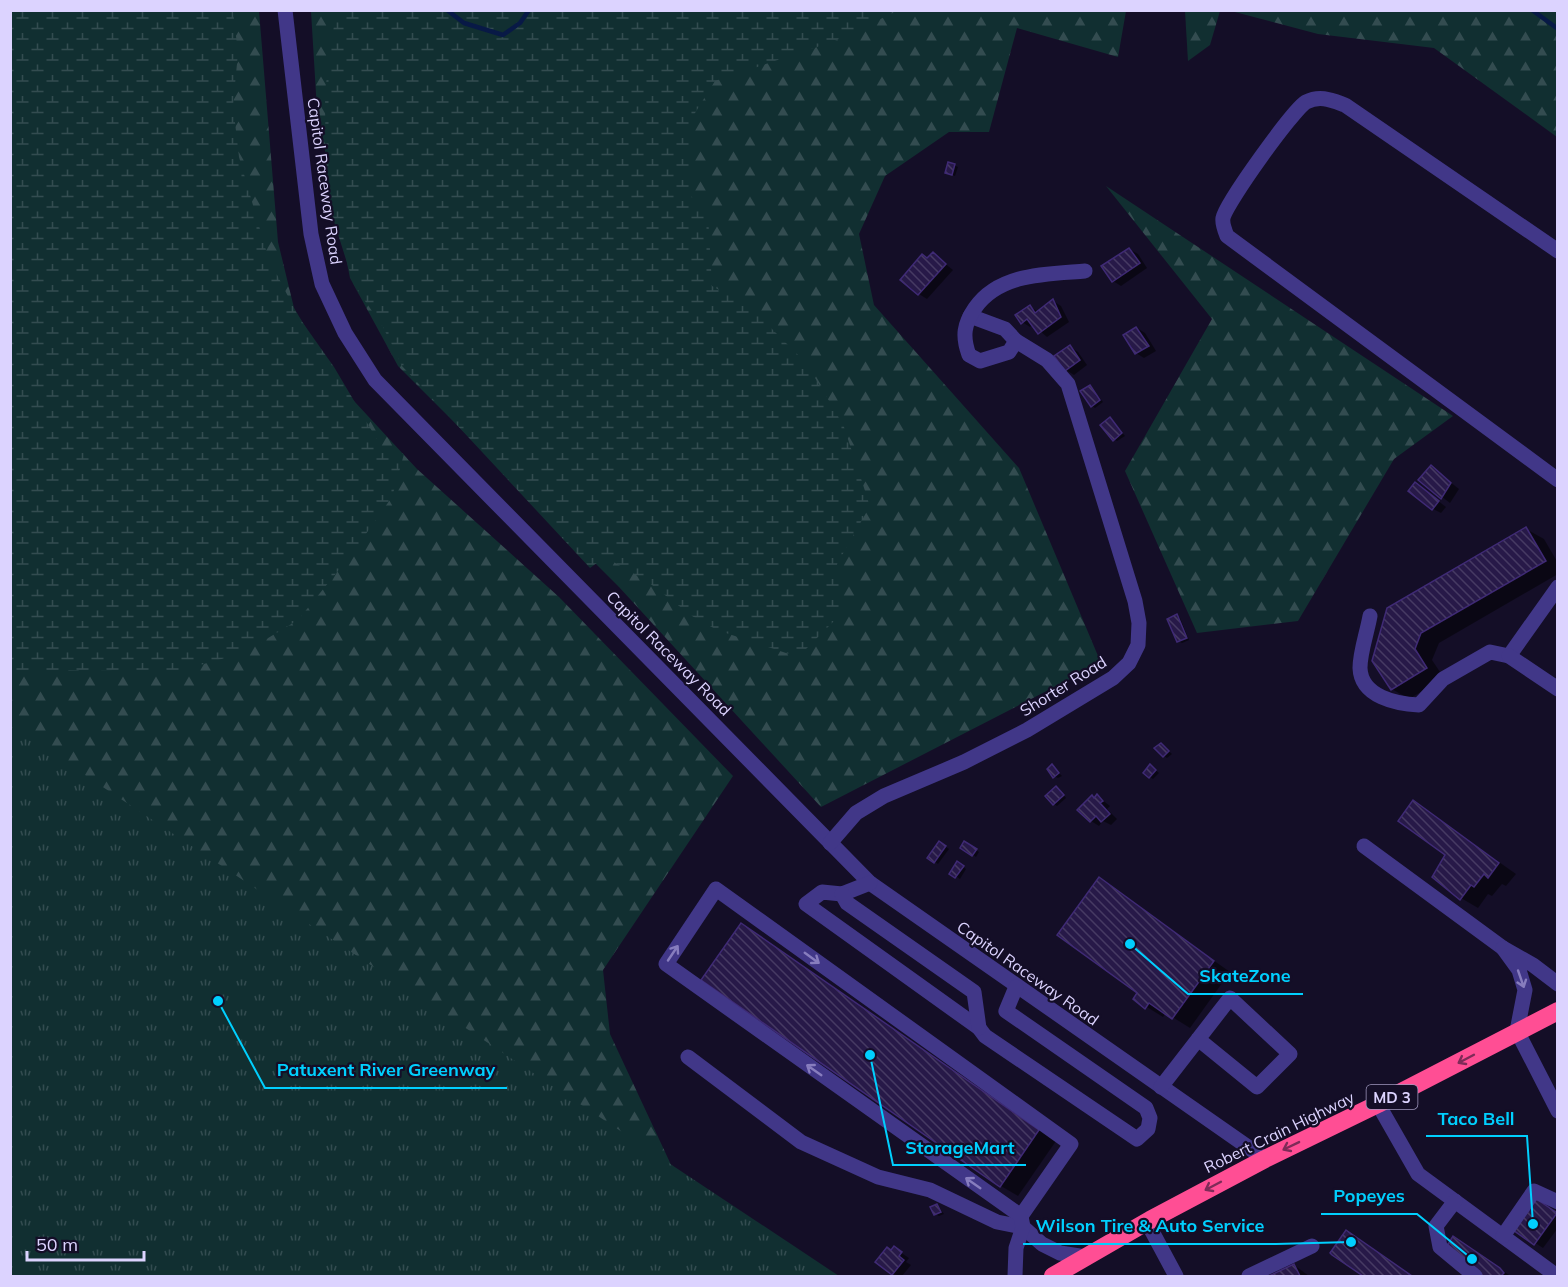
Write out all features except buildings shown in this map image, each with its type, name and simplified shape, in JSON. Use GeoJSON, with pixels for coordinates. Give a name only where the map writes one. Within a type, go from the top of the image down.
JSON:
{"type":"FeatureCollection","features":[{"type":"Feature","properties":{"kind":"highway","name":"Robert Crain Highway"},"geometry":{"type":"LineString","coordinates":[[1053,1276],[1147,1222],[1265,1159],[1378,1104],[1557,1011]]}},
{"type":"Feature","properties":{"kind":"street","name":"Capitol Raceway Road"},"geometry":{"type":"LineString","coordinates":[[285,10],[311,234],[322,284],[345,333],[375,380],[870,883],[1265,1159]]}},
{"type":"Feature","properties":{"kind":"street"},"geometry":{"type":"LineString","coordinates":[[1557,251],[1345,105],[1321,97],[1304,103],[1229,204],[1222,220],[1227,236],[1557,480]]}},
{"type":"Feature","properties":{"kind":"street"},"geometry":{"type":"LineString","coordinates":[[1016,341],[1009,352],[996,358],[980,360],[969,355],[964,327],[982,298],[1007,282],[1041,274],[1085,271]]}},
{"type":"Feature","properties":{"kind":"street","name":"Shorter Road"},"geometry":{"type":"LineString","coordinates":[[830,843],[856,813],[884,796],[964,762],[1027,730],[1113,678],[1129,663],[1138,645],[1139,623],[1135,601],[1068,384],[1047,360],[1016,341],[1005,329],[970,316]]}},
{"type":"Feature","properties":{"kind":"street"},"geometry":{"type":"LineString","coordinates":[[1509,656],[1557,587]]}},
{"type":"Feature","properties":{"kind":"street"},"geometry":{"type":"LineString","coordinates":[[1370,616],[1360,669],[1364,682],[1385,700],[1419,705],[1443,679],[1490,652],[1509,656],[1557,689]]}},
{"type":"Feature","properties":{"kind":"street"},"geometry":{"type":"LineString","coordinates":[[1364,846],[1503,948],[1533,965],[1557,984]]}},
{"type":"Feature","properties":{"kind":"street"},"geometry":{"type":"LineString","coordinates":[[870,883],[842,894],[822,892],[806,904],[979,1028],[985,1036],[1137,1139],[1148,1129],[1150,1118],[1146,1108],[1006,1011],[1016,987]]}},
{"type":"Feature","properties":{"kind":"street"},"geometry":{"type":"LineString","coordinates":[[1015,1276],[1016,1248],[1022,1222],[1071,1144],[716,889],[666,964],[1022,1222],[1042,1244],[1060,1253],[1086,1257]]}},
{"type":"Feature","properties":{"kind":"street"},"geometry":{"type":"LineString","coordinates":[[842,894],[847,903],[974,992],[979,1028]]}},
{"type":"Feature","properties":{"kind":"street"},"geometry":{"type":"LineString","coordinates":[[1503,948],[1519,970],[1525,990],[1517,1031],[1557,1111]]}},
{"type":"Feature","properties":{"kind":"street"},"geometry":{"type":"LineString","coordinates":[[1161,1087],[1198,1039],[1230,998],[1290,1054],[1257,1087],[1198,1039]]}},
{"type":"Feature","properties":{"kind":"street"},"geometry":{"type":"LineString","coordinates":[[688,1057],[801,1142],[878,1177],[930,1190],[997,1222],[1022,1222]]}},
{"type":"Feature","properties":{"kind":"street"},"geometry":{"type":"LineString","coordinates":[[1378,1104],[1418,1174],[1552,1272]]}},
{"type":"Feature","properties":{"kind":"street"},"geometry":{"type":"LineString","coordinates":[[1503,1236],[1534,1191],[1557,1202]]}},
{"type":"Feature","properties":{"kind":"street"},"geometry":{"type":"LineString","coordinates":[[1455,1201],[1437,1226],[1440,1247],[1474,1276]]}},
{"type":"Feature","properties":{"kind":"street"},"geometry":{"type":"LineString","coordinates":[[1147,1222],[1176,1276]]}},
{"type":"Feature","properties":{"kind":"street"},"geometry":{"type":"LineString","coordinates":[[1249,1276],[1312,1246]]}},
{"type":"Feature","properties":{"kind":"street"},"geometry":{"type":"LineString","coordinates":[[1532,1276],[1552,1272]]}},
{"type":"Feature","properties":{"kind":"green space"},"geometry":{"type":"Polygon","coordinates":[[[11,10],[233,11],[238,53],[233,105],[239,157],[268,257],[298,316],[334,367],[382,448],[404,454],[392,497],[351,555],[298,620],[243,653],[175,672],[61,670],[11,675],[11,10]]]}},
{"type":"Feature","properties":{"kind":"green space"},"geometry":{"type":"Polygon","coordinates":[[[10,11],[259,11],[278,242],[294,308],[342,388],[417,469],[559,597],[733,776],[603,970],[610,1034],[673,1169],[11,1276],[10,11]]]}},
{"type":"Feature","properties":{"kind":"green space"},"geometry":{"type":"Polygon","coordinates":[[[311,11],[1126,11],[1118,57],[1017,28],[989,132],[949,132],[885,176],[859,234],[874,305],[1019,468],[1101,663],[821,807],[619,587],[398,366],[350,278],[317,110],[311,11]]]}},
{"type":"Feature","properties":{"kind":"green space"},"geometry":{"type":"Polygon","coordinates":[[[336,11],[897,11],[835,41],[715,81],[690,121],[690,195],[708,215],[712,286],[749,306],[806,363],[843,424],[870,506],[837,564],[843,612],[798,657],[717,630],[692,616],[648,582],[605,557],[590,568],[402,366],[383,327],[354,285],[326,196],[325,91],[336,11]]]}},
{"type":"Feature","properties":{"kind":"green space"},"geometry":{"type":"Polygon","coordinates":[[[1185,11],[1220,11],[1210,45],[1188,61],[1185,11]]]}},
{"type":"Feature","properties":{"kind":"green space"},"geometry":{"type":"Polygon","coordinates":[[[1231,11],[1557,11],[1557,137],[1434,48],[1318,34],[1231,11]]]}},
{"type":"Feature","properties":{"kind":"green space"},"geometry":{"type":"Polygon","coordinates":[[[1106,186],[1453,416],[1394,459],[1298,621],[1197,633],[1125,471],[1212,319],[1106,186]]]}},
{"type":"Feature","properties":{"kind":"green space"},"geometry":{"type":"Polygon","coordinates":[[[11,726],[839,1276],[11,1276],[11,726]]]}},
{"type":"Feature","properties":{"kind":"waterway"},"geometry":{"type":"LineString","coordinates":[[447,10],[464,23],[503,35],[520,23],[529,10]]}},
{"type":"Feature","properties":{"kind":"waterway"},"geometry":{"type":"LineString","coordinates":[[1532,10],[1558,29]]}},
{"type":"Feature","properties":{"kind":"place","name":"SkateZone"},"geometry":{"type":"Point","coordinates":[1130,944]}},
{"type":"Feature","properties":{"kind":"place","name":"Patuxent River Greenway"},"geometry":{"type":"Point","coordinates":[218,1001]}},
{"type":"Feature","properties":{"kind":"place","name":"StorageMart"},"geometry":{"type":"Point","coordinates":[870,1055]}},
{"type":"Feature","properties":{"kind":"place","name":"Taco Bell"},"geometry":{"type":"Point","coordinates":[1533,1224]}},
{"type":"Feature","properties":{"kind":"place","name":"Wilson Tire & Auto Service"},"geometry":{"type":"Point","coordinates":[1351,1242]}},
{"type":"Feature","properties":{"kind":"place","name":"Popeyes"},"geometry":{"type":"Point","coordinates":[1472,1259]}}]}
